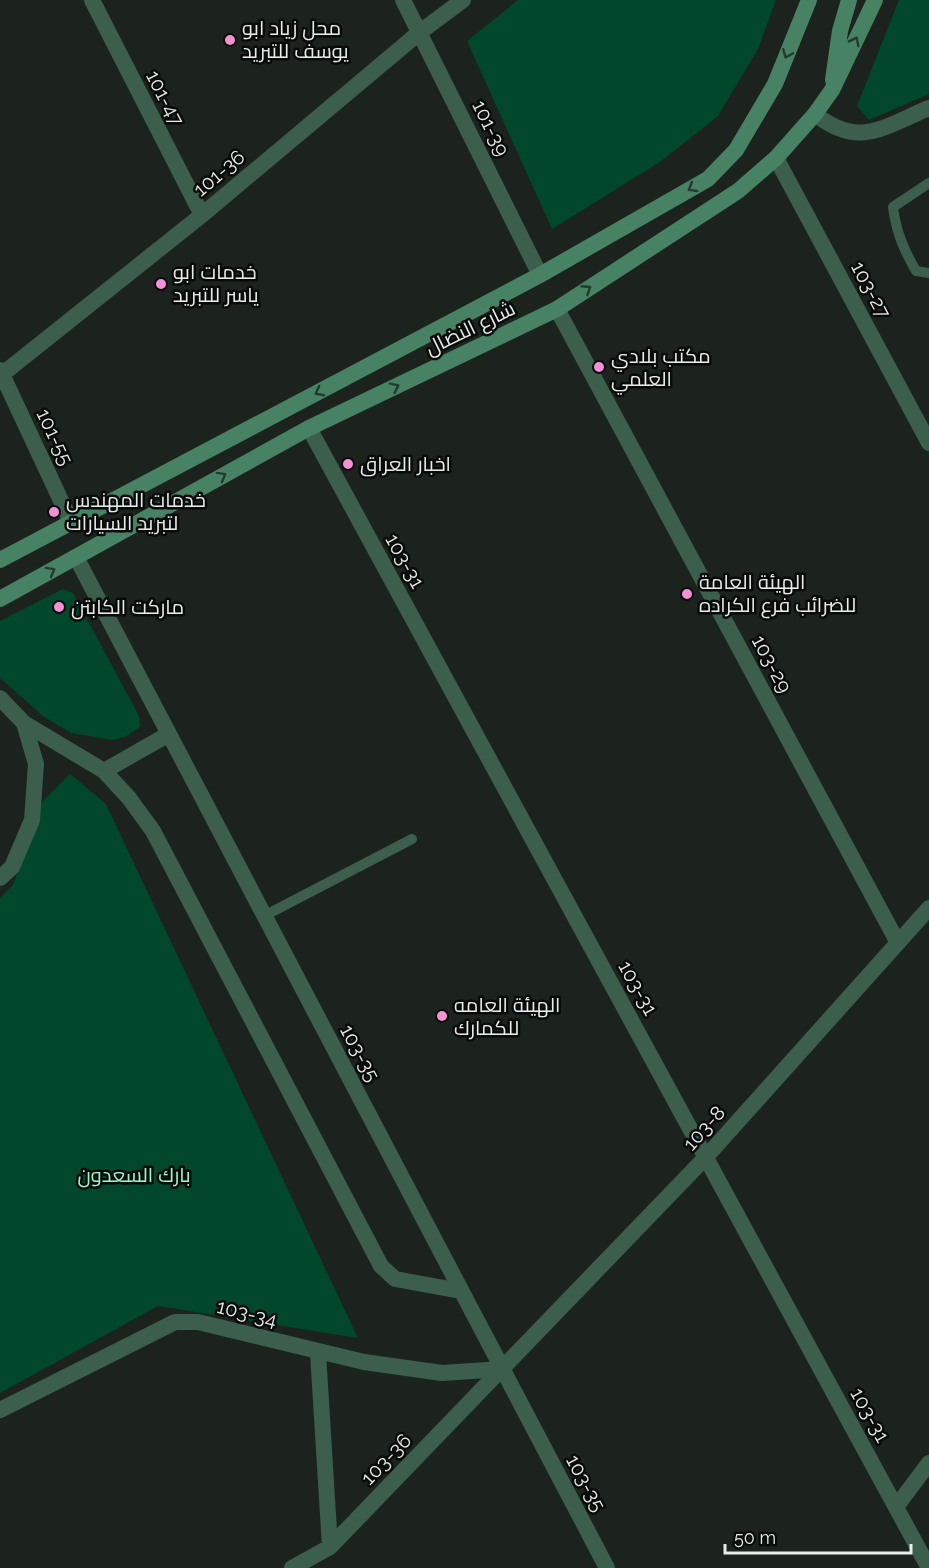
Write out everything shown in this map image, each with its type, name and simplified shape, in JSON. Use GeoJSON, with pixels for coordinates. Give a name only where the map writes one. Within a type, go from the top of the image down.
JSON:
{"type":"FeatureCollection","features":[{"type":"Feature","properties":{"kind":"main road","name":"شارع النضال"},"geometry":{"type":"LineString","coordinates":[[0,560],[540,275],[708,179],[736,150],[775,84],[809,0]]}},
{"type":"Feature","properties":{"kind":"main road"},"geometry":{"type":"LineString","coordinates":[[832,90],[834,59],[849,0]]}},
{"type":"Feature","properties":{"kind":"main road","name":"شارع النضال"},"geometry":{"type":"LineString","coordinates":[[0,599],[309,428],[557,309],[738,191],[776,158],[815,114],[832,90],[875,0]]}},
{"type":"Feature","properties":{"kind":"street","name":"101-47"},"geometry":{"type":"LineString","coordinates":[[92,0],[202,215]]}},
{"type":"Feature","properties":{"kind":"street","name":"101-39"},"geometry":{"type":"LineString","coordinates":[[403,0],[540,275]]}},
{"type":"Feature","properties":{"kind":"street","name":"101-36"},"geometry":{"type":"LineString","coordinates":[[1,374],[202,215],[420,32],[464,0]]}},
{"type":"Feature","properties":{"kind":"street"},"geometry":{"type":"LineString","coordinates":[[815,114],[829,125],[852,134],[864,133],[929,108]]}},
{"type":"Feature","properties":{"kind":"street","name":"103-27"},"geometry":{"type":"LineString","coordinates":[[776,158],[929,443]]}},
{"type":"Feature","properties":{"kind":"street","name":"103-29"},"geometry":{"type":"LineString","coordinates":[[557,309],[898,943]]}},
{"type":"Feature","properties":{"kind":"street","name":"101-55"},"geometry":{"type":"LineString","coordinates":[[1,374],[71,522]]}},
{"type":"Feature","properties":{"kind":"street","name":"103-31"},"geometry":{"type":"LineString","coordinates":[[309,428],[929,1568]]}},
{"type":"Feature","properties":{"kind":"street","name":"103-35"},"geometry":{"type":"LineString","coordinates":[[76,557],[607,1568]]}},
{"type":"Feature","properties":{"kind":"street"},"geometry":{"type":"LineString","coordinates":[[0,698],[24,723],[104,771],[129,798],[153,831],[381,1266],[395,1279],[462,1291]]}},
{"type":"Feature","properties":{"kind":"street"},"geometry":{"type":"LineString","coordinates":[[0,878],[12,867],[32,820],[36,764],[24,723]]}},
{"type":"Feature","properties":{"kind":"street"},"geometry":{"type":"LineString","coordinates":[[104,771],[169,734]]}},
{"type":"Feature","properties":{"kind":"street","name":"103-8"},"geometry":{"type":"LineString","coordinates":[[502,1368],[706,1157],[929,908]]}},
{"type":"Feature","properties":{"kind":"street","name":"103-34"},"geometry":{"type":"LineString","coordinates":[[0,1410],[175,1322],[198,1322],[318,1353],[442,1373],[502,1368]]}},
{"type":"Feature","properties":{"kind":"street"},"geometry":{"type":"LineString","coordinates":[[318,1353],[330,1547]]}},
{"type":"Feature","properties":{"kind":"street","name":"103-36"},"geometry":{"type":"LineString","coordinates":[[292,1568],[330,1547],[502,1368]]}},
{"type":"Feature","properties":{"kind":"street"},"geometry":{"type":"LineString","coordinates":[[896,1508],[929,1463]]}},
{"type":"Feature","properties":{"kind":"lane"},"geometry":{"type":"LineString","coordinates":[[929,183],[893,207],[896,228],[904,249],[916,271],[929,273]]}},
{"type":"Feature","properties":{"kind":"lane"},"geometry":{"type":"LineString","coordinates":[[264,916],[412,839]]}},
{"type":"Feature","properties":{"kind":"green space"},"geometry":{"type":"Polygon","coordinates":[[[518,0],[776,0],[758,49],[718,116],[660,162],[552,229],[467,41],[518,0]]]}},
{"type":"Feature","properties":{"kind":"green space"},"geometry":{"type":"Polygon","coordinates":[[[899,0],[929,0],[929,94],[869,120],[857,106],[899,0]]]}},
{"type":"Feature","properties":{"kind":"green space"},"geometry":{"type":"Polygon","coordinates":[[[63,589],[73,593],[139,716],[140,727],[125,737],[112,740],[71,733],[43,716],[0,678],[0,621],[63,589]]]}},
{"type":"Feature","properties":{"kind":"green space","name":"بارك السعدون"},"geometry":{"type":"Polygon","coordinates":[[[70,774],[106,804],[358,1338],[158,1306],[0,1393],[0,898],[13,885],[42,802],[70,774]]]}},
{"type":"Feature","properties":{"kind":"place","name":"محل زياد ابو يوسف للتبريد"},"geometry":{"type":"Point","coordinates":[230,40]}},
{"type":"Feature","properties":{"kind":"place","name":"خدمات ابو ياسر للتبريد"},"geometry":{"type":"Point","coordinates":[161,284]}},
{"type":"Feature","properties":{"kind":"place","name":"مكتب بلادي العلمي"},"geometry":{"type":"Point","coordinates":[599,367]}},
{"type":"Feature","properties":{"kind":"place","name":"اخبار العراق"},"geometry":{"type":"Point","coordinates":[348,464]}},
{"type":"Feature","properties":{"kind":"place","name":"خدمات المهندس لتبريد السيارات"},"geometry":{"type":"Point","coordinates":[54,512]}},
{"type":"Feature","properties":{"kind":"place","name":"الهيئة العامة للضرائب فرع الكراده"},"geometry":{"type":"Point","coordinates":[687,594]}},
{"type":"Feature","properties":{"kind":"place","name":"ماركت الكابتن"},"geometry":{"type":"Point","coordinates":[59,607]}},
{"type":"Feature","properties":{"kind":"place","name":"الهيئة العامه للكمارك"},"geometry":{"type":"Point","coordinates":[442,1016]}}]}
